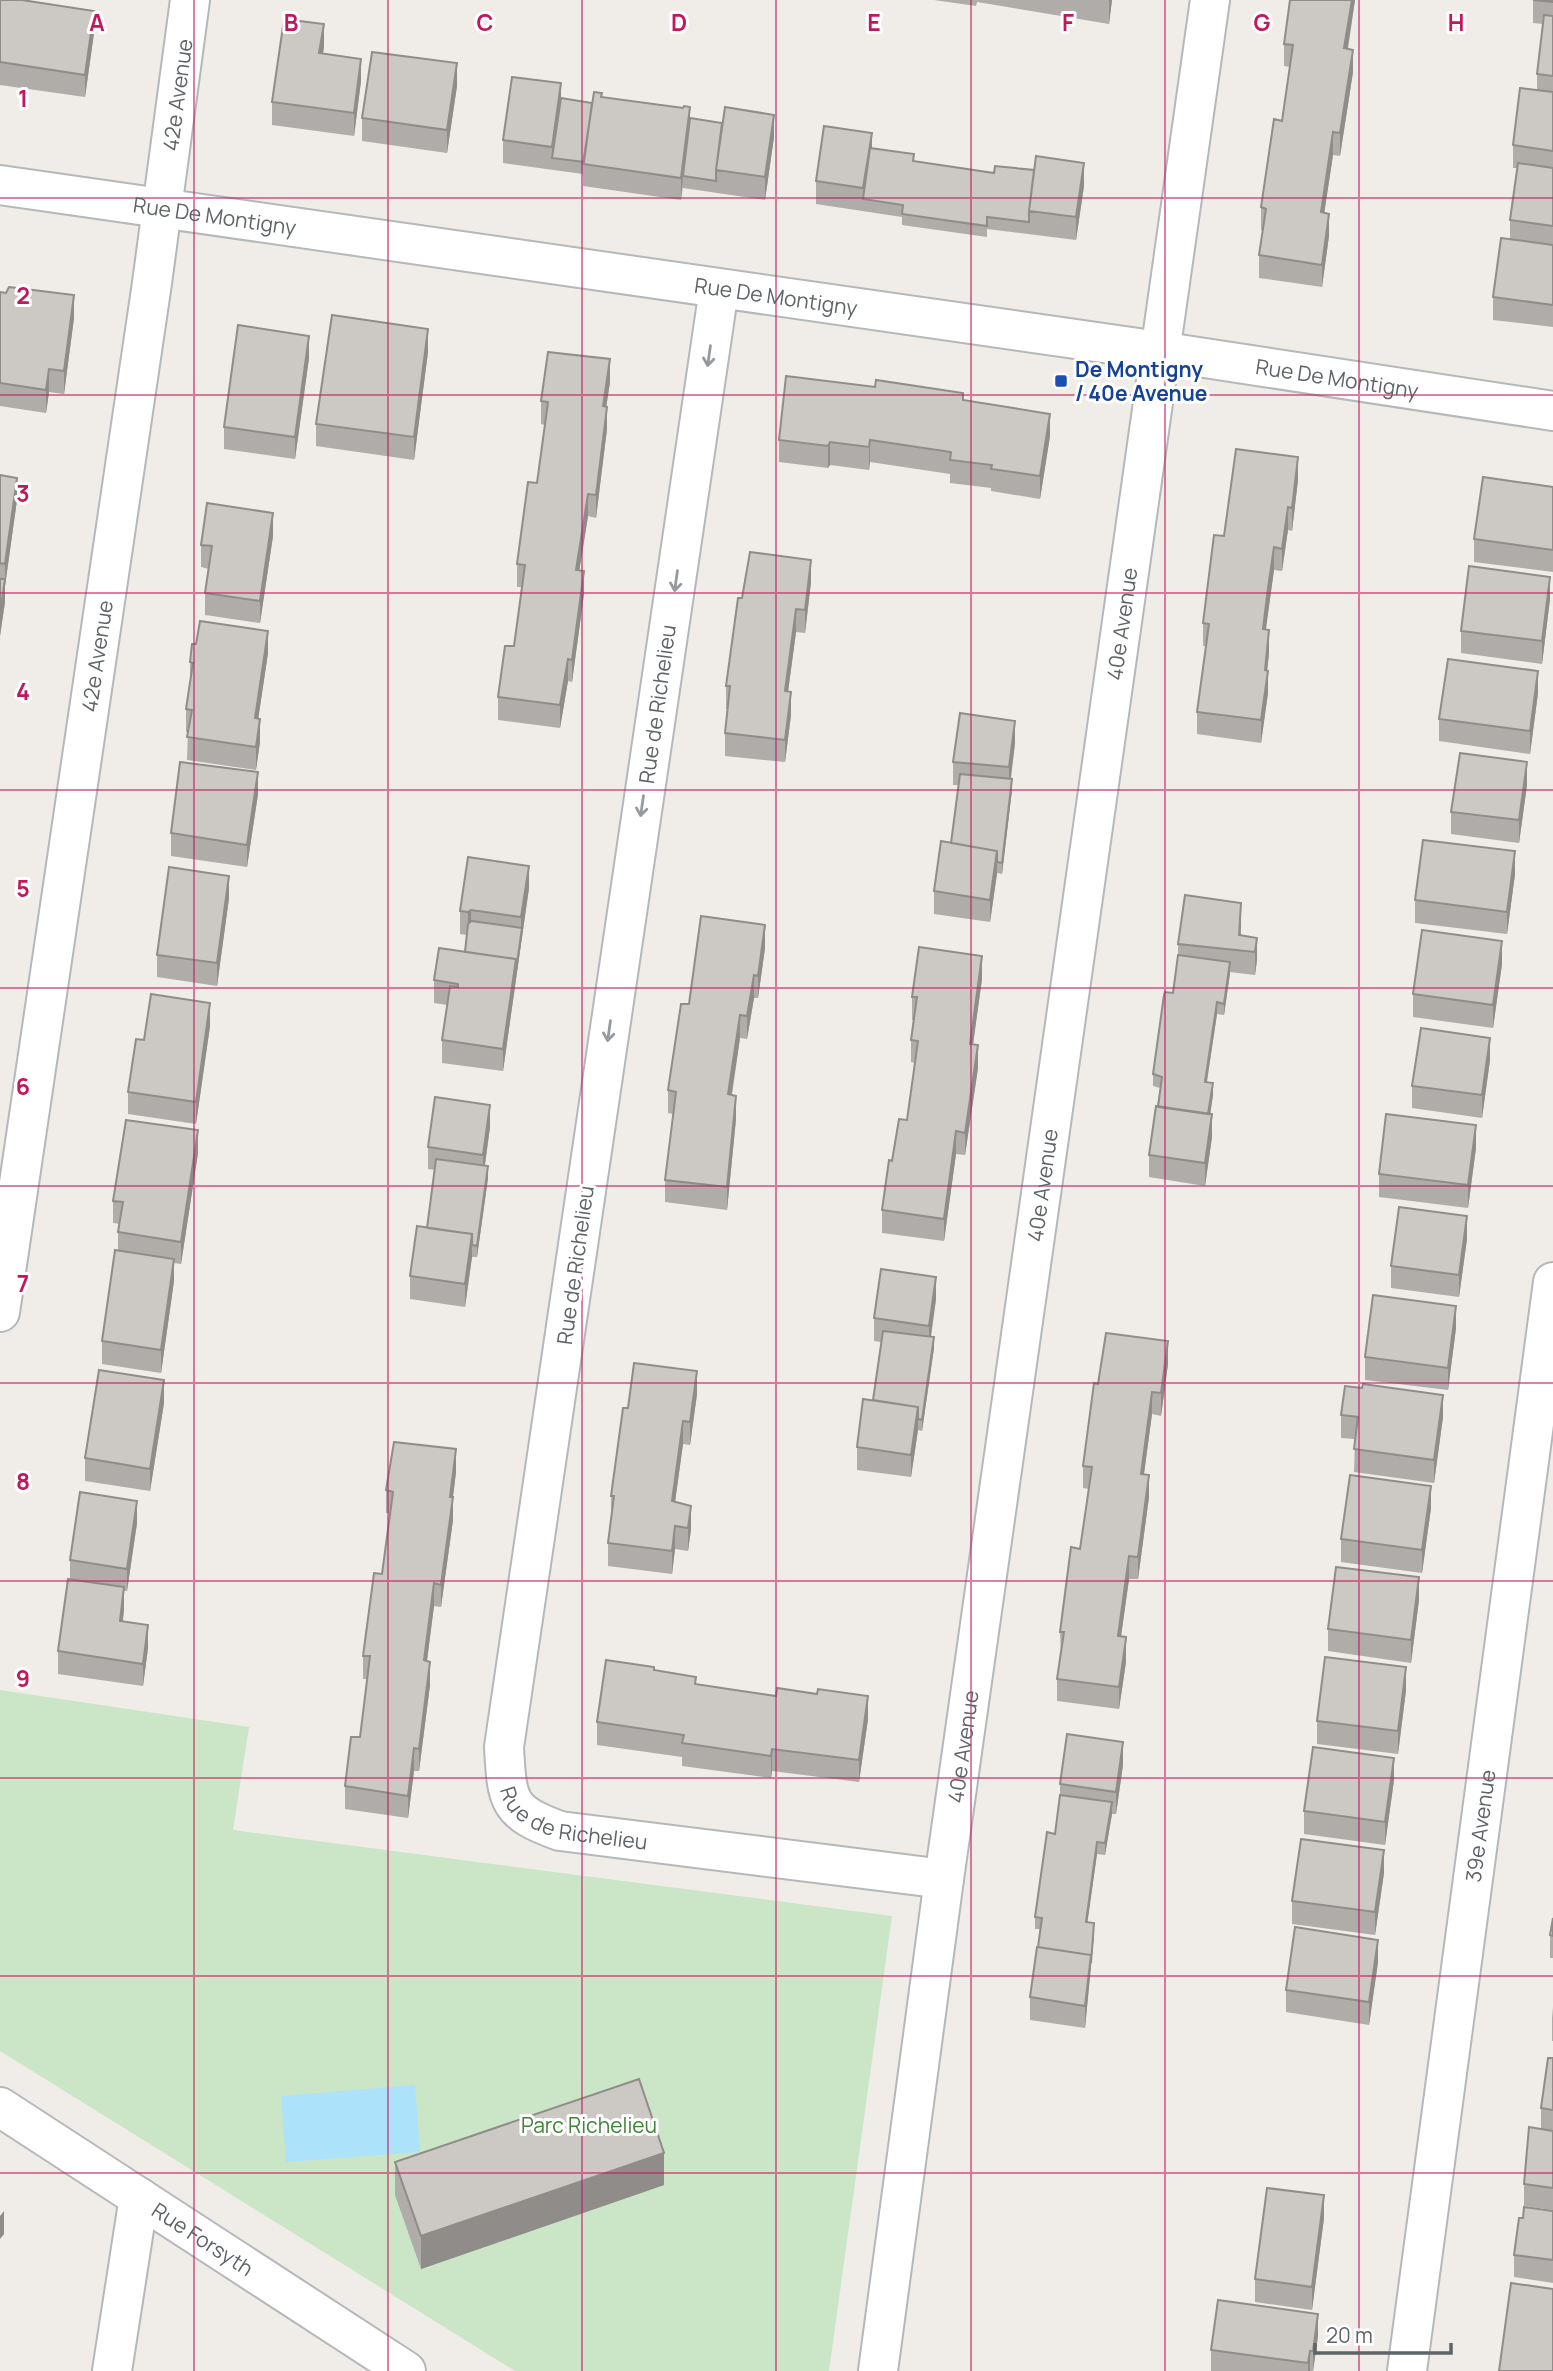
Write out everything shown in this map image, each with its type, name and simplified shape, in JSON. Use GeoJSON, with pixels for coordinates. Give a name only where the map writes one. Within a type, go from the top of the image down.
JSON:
{"type":"FeatureCollection","features":[{"type":"Feature","properties":{"kind":"street","name":"42e Avenue"},"geometry":{"type":"LineString","coordinates":[[0,1312],[162,208],[190,0]]}},
{"type":"Feature","properties":{"kind":"street","name":"40e Avenue"},"geometry":{"type":"LineString","coordinates":[[878,2371],[944,1879],[1210,0]]}},
{"type":"Feature","properties":{"kind":"street","name":"Rue De Montigny"},"geometry":{"type":"LineString","coordinates":[[0,185],[1159,351],[1553,411]]}},
{"type":"Feature","properties":{"kind":"street","name":"Rue de Richelieu"},"geometry":{"type":"LineString","coordinates":[[719,289],[504,1747],[506,1781],[515,1807],[534,1821],[560,1830],[944,1879]]}},
{"type":"Feature","properties":{"kind":"street","name":"39e Avenue"},"geometry":{"type":"LineString","coordinates":[[1407,2371],[1553,1282]]}},
{"type":"Feature","properties":{"kind":"street","name":"Rue Forsyth"},"geometry":{"type":"LineString","coordinates":[[0,2107],[406,2371]]}},
{"type":"Feature","properties":{"kind":"street"},"geometry":{"type":"LineString","coordinates":[[112,2371],[139,2197]]}},
{"type":"Feature","properties":{"kind":"green space","name":"Parc Richelieu"},"geometry":{"type":"Polygon","coordinates":[[[0,1690],[249,1727],[233,1830],[892,1916],[829,2371],[515,2371],[0,2051],[0,1690]]]}},
{"type":"Feature","properties":{"kind":"water"},"geometry":{"type":"Polygon","coordinates":[[[415,2085],[420,2152],[286,2162],[281,2096],[415,2085]]]}},
{"type":"Feature","properties":{"kind":"building"},"geometry":{"type":"Polygon","coordinates":[[[0,0],[22,0],[94,11],[85,75],[0,62],[0,0]]]}},
{"type":"Feature","properties":{"kind":"building"},"geometry":{"type":"Polygon","coordinates":[[[1290,0],[1352,0],[1344,48],[1353,50],[1340,133],[1333,132],[1321,212],[1329,214],[1322,265],[1259,255],[1266,209],[1261,207],[1274,119],[1282,121],[1293,45],[1284,44],[1290,0]]]}},
{"type":"Feature","properties":{"kind":"building"},"geometry":{"type":"Polygon","coordinates":[[[1544,15],[1553,16],[1553,76],[1537,74],[1544,15]]]}},
{"type":"Feature","properties":{"kind":"building"},"geometry":{"type":"Polygon","coordinates":[[[284,19],[324,24],[319,53],[361,59],[354,113],[272,102],[284,19]]]}},
{"type":"Feature","properties":{"kind":"building"},"geometry":{"type":"Polygon","coordinates":[[[372,52],[457,63],[447,130],[362,118],[372,52]]]}},
{"type":"Feature","properties":{"kind":"building"},"geometry":{"type":"Polygon","coordinates":[[[512,77],[561,83],[552,147],[503,140],[512,77]]]}},
{"type":"Feature","properties":{"kind":"building"},"geometry":{"type":"Polygon","coordinates":[[[1520,88],[1553,92],[1553,151],[1513,145],[1520,88]]]}},
{"type":"Feature","properties":{"kind":"building"},"geometry":{"type":"Polygon","coordinates":[[[594,92],[602,93],[601,97],[690,107],[681,178],[583,164],[594,92]]]}},
{"type":"Feature","properties":{"kind":"building"},"geometry":{"type":"Polygon","coordinates":[[[561,98],[592,103],[584,162],[552,158],[561,98]]]}},
{"type":"Feature","properties":{"kind":"building"},"geometry":{"type":"Polygon","coordinates":[[[725,107],[774,115],[765,177],[716,170],[725,107]]]}},
{"type":"Feature","properties":{"kind":"building"},"geometry":{"type":"Polygon","coordinates":[[[690,118],[722,123],[716,181],[683,176],[690,118]]]}},
{"type":"Feature","properties":{"kind":"building"},"geometry":{"type":"Polygon","coordinates":[[[824,126],[872,133],[863,188],[816,181],[824,126]]]}},
{"type":"Feature","properties":{"kind":"building"},"geometry":{"type":"Polygon","coordinates":[[[870,148],[914,154],[913,161],[994,173],[995,166],[1034,170],[1029,222],[987,217],[987,226],[902,214],[903,205],[863,199],[870,148]]]}},
{"type":"Feature","properties":{"kind":"building"},"geometry":{"type":"Polygon","coordinates":[[[1036,156],[1084,163],[1076,217],[1029,211],[1036,156]]]}},
{"type":"Feature","properties":{"kind":"building"},"geometry":{"type":"Polygon","coordinates":[[[1518,163],[1553,168],[1553,226],[1510,220],[1518,163]]]}},
{"type":"Feature","properties":{"kind":"building"},"geometry":{"type":"Polygon","coordinates":[[[1501,238],[1553,245],[1553,305],[1493,297],[1501,238]]]}},
{"type":"Feature","properties":{"kind":"building"},"geometry":{"type":"Polygon","coordinates":[[[9,287],[74,295],[64,371],[49,369],[46,390],[0,383],[0,292],[6,293],[9,287]]]}},
{"type":"Feature","properties":{"kind":"building"},"geometry":{"type":"Polygon","coordinates":[[[332,315],[428,329],[414,437],[316,424],[332,315]]]}},
{"type":"Feature","properties":{"kind":"building"},"geometry":{"type":"Polygon","coordinates":[[[238,325],[309,336],[295,437],[224,427],[238,325]]]}},
{"type":"Feature","properties":{"kind":"building"},"geometry":{"type":"Polygon","coordinates":[[[548,352],[610,359],[603,406],[607,407],[596,495],[588,494],[576,570],[584,571],[572,660],[568,659],[560,705],[498,697],[505,646],[514,646],[525,565],[517,564],[528,482],[537,483],[548,402],[541,401],[548,352]]]}},
{"type":"Feature","properties":{"kind":"building"},"geometry":{"type":"Polygon","coordinates":[[[786,376],[875,387],[876,380],[963,393],[963,400],[1050,414],[1040,476],[991,469],[992,465],[950,460],[951,452],[870,440],[869,447],[830,442],[828,446],[779,440],[786,376]]]}},
{"type":"Feature","properties":{"kind":"building"},"geometry":{"type":"Polygon","coordinates":[[[1236,449],[1298,457],[1292,508],[1288,507],[1282,549],[1274,547],[1268,588],[1263,629],[1269,630],[1265,670],[1268,671],[1261,720],[1197,712],[1209,624],[1203,623],[1214,535],[1224,536],[1236,449]]]}},
{"type":"Feature","properties":{"kind":"building"},"geometry":{"type":"Polygon","coordinates":[[[0,475],[17,478],[5,564],[0,563],[0,475]]]}},
{"type":"Feature","properties":{"kind":"building"},"geometry":{"type":"Polygon","coordinates":[[[1483,477],[1553,487],[1553,550],[1474,539],[1483,477]]]}},
{"type":"Feature","properties":{"kind":"building"},"geometry":{"type":"Polygon","coordinates":[[[207,503],[273,513],[260,601],[205,593],[212,546],[201,545],[207,503]]]}},
{"type":"Feature","properties":{"kind":"building"},"geometry":{"type":"Polygon","coordinates":[[[750,552],[811,560],[805,610],[796,609],[785,691],[791,692],[785,740],[725,733],[730,686],[726,686],[738,598],[742,598],[750,552]]]}},
{"type":"Feature","properties":{"kind":"building"},"geometry":{"type":"Polygon","coordinates":[[[1469,566],[1550,577],[1542,641],[1461,631],[1469,566]]]}},
{"type":"Feature","properties":{"kind":"building"},"geometry":{"type":"Polygon","coordinates":[[[0,579],[5,579],[0,613],[0,579]]]}},
{"type":"Feature","properties":{"kind":"building"},"geometry":{"type":"Polygon","coordinates":[[[200,621],[268,631],[255,718],[260,719],[256,747],[187,737],[192,710],[186,709],[193,663],[190,662],[192,644],[196,644],[200,621]]]}},
{"type":"Feature","properties":{"kind":"building"},"geometry":{"type":"Polygon","coordinates":[[[1448,659],[1538,671],[1530,731],[1439,719],[1448,659]]]}},
{"type":"Feature","properties":{"kind":"building"},"geometry":{"type":"Polygon","coordinates":[[[960,713],[1015,721],[1009,767],[953,762],[960,713]]]}},
{"type":"Feature","properties":{"kind":"building"},"geometry":{"type":"Polygon","coordinates":[[[1460,753],[1527,762],[1519,820],[1451,812],[1460,753]]]}},
{"type":"Feature","properties":{"kind":"building"},"geometry":{"type":"Polygon","coordinates":[[[180,762],[258,772],[247,845],[171,833],[180,762]]]}},
{"type":"Feature","properties":{"kind":"building"},"geometry":{"type":"Polygon","coordinates":[[[960,774],[1012,779],[1002,863],[997,862],[997,851],[951,843],[960,774]]]}},
{"type":"Feature","properties":{"kind":"building"},"geometry":{"type":"Polygon","coordinates":[[[1423,840],[1515,851],[1507,912],[1415,900],[1423,840]]]}},
{"type":"Feature","properties":{"kind":"building"},"geometry":{"type":"Polygon","coordinates":[[[941,841],[997,851],[990,900],[934,891],[941,841]]]}},
{"type":"Feature","properties":{"kind":"building"},"geometry":{"type":"Polygon","coordinates":[[[468,857],[529,866],[521,917],[460,911],[468,857]]]}},
{"type":"Feature","properties":{"kind":"building"},"geometry":{"type":"Polygon","coordinates":[[[169,867],[229,876],[217,963],[157,955],[169,867]]]}},
{"type":"Feature","properties":{"kind":"building"},"geometry":{"type":"Polygon","coordinates":[[[1185,895],[1241,903],[1239,935],[1257,938],[1255,952],[1178,944],[1185,895]]]}},
{"type":"Feature","properties":{"kind":"building"},"geometry":{"type":"Polygon","coordinates":[[[701,916],[765,925],[758,976],[754,975],[747,1016],[740,1015],[728,1094],[736,1096],[727,1187],[665,1180],[676,1092],[668,1090],[681,1004],[689,1004],[701,916]]]}},
{"type":"Feature","properties":{"kind":"building"},"geometry":{"type":"Polygon","coordinates":[[[471,921],[522,928],[516,970],[516,959],[465,952],[468,924],[471,921]]]}},
{"type":"Feature","properties":{"kind":"building"},"geometry":{"type":"Polygon","coordinates":[[[1422,930],[1502,941],[1493,1005],[1413,994],[1422,930]]]}},
{"type":"Feature","properties":{"kind":"building"},"geometry":{"type":"Polygon","coordinates":[[[919,947],[982,956],[970,1044],[978,1045],[965,1133],[956,1131],[944,1219],[882,1210],[889,1160],[892,1161],[899,1119],[907,1120],[918,1041],[911,1040],[917,997],[912,997],[919,947]]]}},
{"type":"Feature","properties":{"kind":"building"},"geometry":{"type":"Polygon","coordinates":[[[439,948],[516,959],[503,1049],[442,1040],[450,986],[458,987],[458,984],[434,980],[439,948]]]}},
{"type":"Feature","properties":{"kind":"building"},"geometry":{"type":"Polygon","coordinates":[[[1178,955],[1230,962],[1224,1004],[1217,1002],[1205,1082],[1213,1083],[1208,1114],[1158,1107],[1162,1077],[1153,1074],[1164,995],[1165,992],[1173,993],[1178,955]]]}},
{"type":"Feature","properties":{"kind":"building"},"geometry":{"type":"Polygon","coordinates":[[[151,994],[210,1003],[196,1102],[128,1092],[136,1039],[144,1040],[151,994]]]}},
{"type":"Feature","properties":{"kind":"building"},"geometry":{"type":"Polygon","coordinates":[[[1421,1028],[1490,1038],[1482,1095],[1412,1086],[1421,1028]]]}},
{"type":"Feature","properties":{"kind":"building"},"geometry":{"type":"Polygon","coordinates":[[[435,1097],[490,1105],[483,1155],[428,1147],[435,1097]]]}},
{"type":"Feature","properties":{"kind":"building"},"geometry":{"type":"Polygon","coordinates":[[[1156,1106],[1212,1114],[1205,1163],[1149,1155],[1156,1106]]]}},
{"type":"Feature","properties":{"kind":"building"},"geometry":{"type":"Polygon","coordinates":[[[1386,1114],[1476,1125],[1468,1185],[1379,1174],[1386,1114]]]}},
{"type":"Feature","properties":{"kind":"building"},"geometry":{"type":"Polygon","coordinates":[[[126,1120],[198,1130],[181,1242],[118,1232],[123,1202],[113,1201],[126,1120]]]}},
{"type":"Feature","properties":{"kind":"building"},"geometry":{"type":"Polygon","coordinates":[[[436,1159],[488,1166],[477,1246],[472,1245],[472,1234],[427,1228],[436,1159]]]}},
{"type":"Feature","properties":{"kind":"building"},"geometry":{"type":"Polygon","coordinates":[[[1399,1207],[1467,1216],[1459,1275],[1391,1266],[1399,1207]]]}},
{"type":"Feature","properties":{"kind":"building"},"geometry":{"type":"Polygon","coordinates":[[[417,1226],[472,1234],[465,1284],[410,1276],[417,1226]]]}},
{"type":"Feature","properties":{"kind":"building"},"geometry":{"type":"Polygon","coordinates":[[[115,1250],[174,1259],[161,1350],[102,1341],[115,1250]]]}},
{"type":"Feature","properties":{"kind":"building"},"geometry":{"type":"Polygon","coordinates":[[[881,1269],[936,1277],[929,1326],[874,1318],[881,1269]]]}},
{"type":"Feature","properties":{"kind":"building"},"geometry":{"type":"Polygon","coordinates":[[[1373,1295],[1456,1306],[1448,1368],[1365,1357],[1373,1295]]]}},
{"type":"Feature","properties":{"kind":"building"},"geometry":{"type":"Polygon","coordinates":[[[883,1331],[934,1337],[922,1420],[918,1419],[918,1407],[873,1400],[883,1331]]]}},
{"type":"Feature","properties":{"kind":"building"},"geometry":{"type":"Polygon","coordinates":[[[1106,1333],[1168,1341],[1161,1393],[1152,1392],[1141,1474],[1149,1475],[1138,1557],[1129,1556],[1118,1636],[1126,1637],[1119,1687],[1057,1679],[1071,1547],[1080,1549],[1092,1467],[1083,1466],[1094,1383],[1098,1384],[1106,1333]]]}},
{"type":"Feature","properties":{"kind":"building"},"geometry":{"type":"Polygon","coordinates":[[[634,1363],[697,1371],[690,1422],[683,1421],[672,1501],[691,1506],[688,1528],[675,1526],[672,1551],[608,1543],[614,1496],[611,1496],[623,1408],[628,1408],[634,1363]]]}},
{"type":"Feature","properties":{"kind":"building"},"geometry":{"type":"Polygon","coordinates":[[[99,1370],[164,1380],[150,1469],[85,1458],[99,1370]]]}},
{"type":"Feature","properties":{"kind":"building"},"geometry":{"type":"Polygon","coordinates":[[[1363,1384],[1443,1395],[1434,1460],[1354,1449],[1358,1417],[1341,1415],[1345,1386],[1362,1388],[1363,1384]]]}},
{"type":"Feature","properties":{"kind":"building"},"geometry":{"type":"Polygon","coordinates":[[[863,1399],[918,1407],[911,1455],[857,1447],[863,1399]]]}},
{"type":"Feature","properties":{"kind":"building"},"geometry":{"type":"Polygon","coordinates":[[[394,1442],[456,1449],[450,1497],[453,1497],[441,1585],[434,1583],[424,1660],[430,1662],[419,1749],[414,1748],[408,1796],[345,1786],[351,1737],[360,1737],[370,1656],[363,1656],[374,1573],[382,1574],[393,1492],[386,1490],[394,1442]]]}},
{"type":"Feature","properties":{"kind":"building"},"geometry":{"type":"Polygon","coordinates":[[[1350,1475],[1431,1486],[1422,1550],[1341,1539],[1350,1475]]]}},
{"type":"Feature","properties":{"kind":"building"},"geometry":{"type":"Polygon","coordinates":[[[80,1492],[137,1501],[127,1569],[70,1560],[80,1492]]]}},
{"type":"Feature","properties":{"kind":"building"},"geometry":{"type":"Polygon","coordinates":[[[1336,1567],[1419,1577],[1411,1640],[1328,1629],[1336,1567]]]}},
{"type":"Feature","properties":{"kind":"building"},"geometry":{"type":"Polygon","coordinates":[[[68,1579],[124,1587],[120,1621],[148,1625],[143,1664],[58,1651],[68,1579]]]}},
{"type":"Feature","properties":{"kind":"building"},"geometry":{"type":"Polygon","coordinates":[[[1325,1657],[1406,1667],[1398,1731],[1317,1721],[1325,1657]]]}},
{"type":"Feature","properties":{"kind":"building"},"geometry":{"type":"Polygon","coordinates":[[[606,1660],[696,1677],[695,1684],[776,1696],[777,1688],[817,1694],[818,1689],[868,1696],[859,1760],[772,1749],[771,1756],[682,1743],[684,1735],[597,1722],[606,1660]]]}},
{"type":"Feature","properties":{"kind":"building"},"geometry":{"type":"Polygon","coordinates":[[[1067,1734],[1123,1742],[1116,1792],[1060,1784],[1067,1734]]]}},
{"type":"Feature","properties":{"kind":"building"},"geometry":{"type":"Polygon","coordinates":[[[1313,1747],[1394,1758],[1385,1822],[1304,1811],[1313,1747]]]}},
{"type":"Feature","properties":{"kind":"building"},"geometry":{"type":"Polygon","coordinates":[[[1060,1795],[1112,1802],[1105,1843],[1097,1842],[1086,1922],[1094,1923],[1091,1963],[1091,1955],[1038,1947],[1042,1918],[1035,1917],[1047,1832],[1055,1834],[1060,1795]]]}},
{"type":"Feature","properties":{"kind":"building"},"geometry":{"type":"Polygon","coordinates":[[[1301,1839],[1384,1850],[1375,1912],[1292,1901],[1301,1839]]]}},
{"type":"Feature","properties":{"kind":"building"},"geometry":{"type":"Polygon","coordinates":[[[1295,1927],[1378,1940],[1369,2002],[1286,1990],[1295,1927]]]}},
{"type":"Feature","properties":{"kind":"building"},"geometry":{"type":"Polygon","coordinates":[[[1037,1947],[1091,1955],[1085,2006],[1030,1997],[1037,1947]]]}},
{"type":"Feature","properties":{"kind":"building"},"geometry":{"type":"Polygon","coordinates":[[[1548,2058],[1553,2058],[1553,2110],[1541,2108],[1548,2058]]]}},
{"type":"Feature","properties":{"kind":"building"},"geometry":{"type":"Polygon","coordinates":[[[639,2079],[664,2153],[421,2236],[395,2162],[639,2079]]]}},
{"type":"Feature","properties":{"kind":"building"},"geometry":{"type":"Polygon","coordinates":[[[1529,2127],[1553,2131],[1553,2188],[1524,2184],[1529,2127]]]}},
{"type":"Feature","properties":{"kind":"building"},"geometry":{"type":"Polygon","coordinates":[[[1267,2188],[1324,2195],[1312,2287],[1255,2279],[1267,2188]]]}},
{"type":"Feature","properties":{"kind":"building"},"geometry":{"type":"Polygon","coordinates":[[[1524,2207],[1553,2211],[1553,2260],[1514,2255],[1519,2218],[1523,2218],[1524,2207]]]}},
{"type":"Feature","properties":{"kind":"building"},"geometry":{"type":"Polygon","coordinates":[[[1511,2283],[1553,2289],[1553,2371],[1499,2371],[1511,2283]]]}},
{"type":"Feature","properties":{"kind":"building"},"geometry":{"type":"Polygon","coordinates":[[[1218,2300],[1318,2314],[1313,2351],[1310,2351],[1308,2363],[1211,2350],[1218,2300]]]}},
{"type":"Feature","properties":{"kind":"place","name":"De Montigny / 40e Avenue"},"geometry":{"type":"Point","coordinates":[1061,381]}}]}
